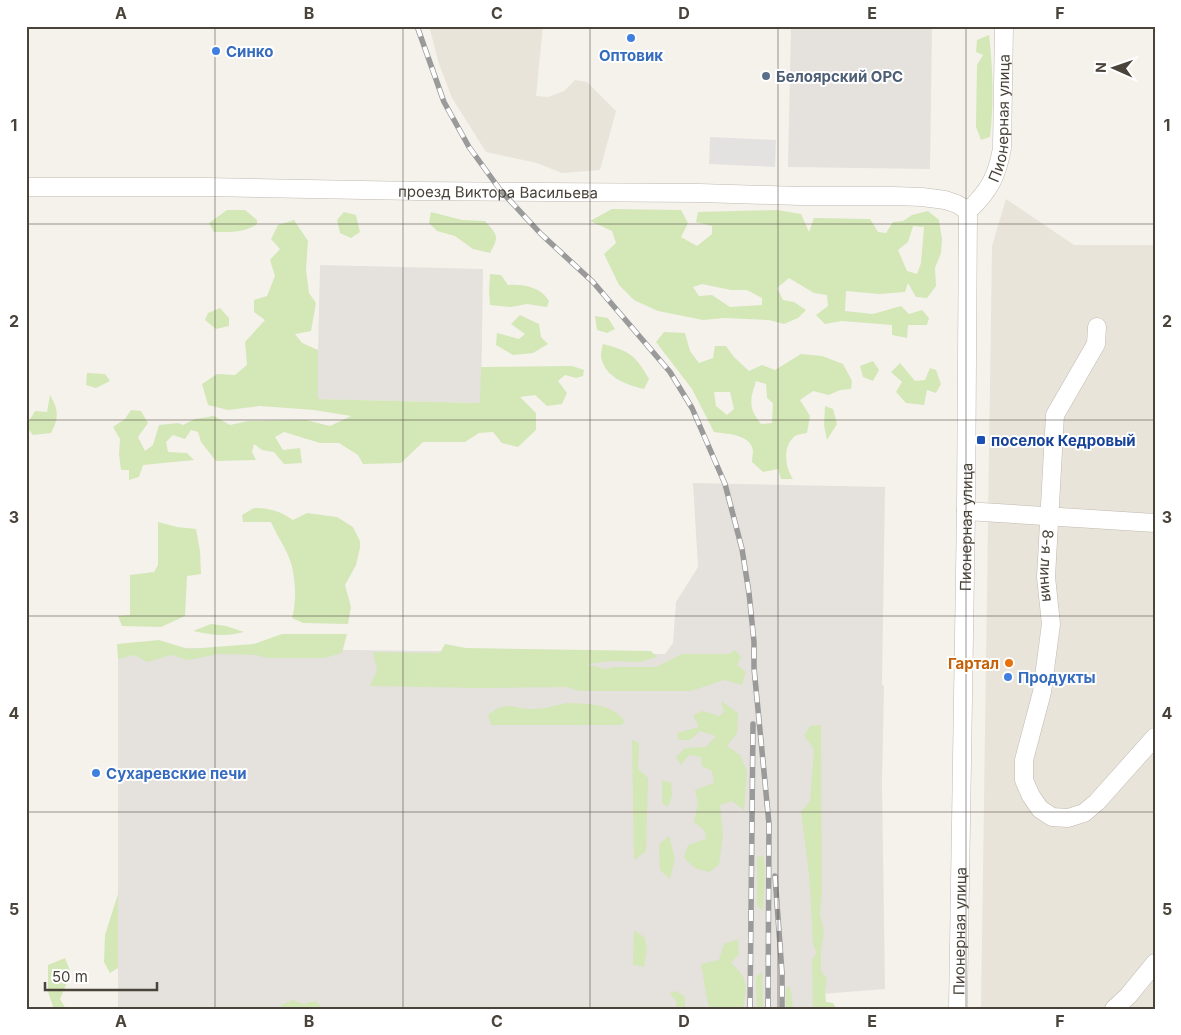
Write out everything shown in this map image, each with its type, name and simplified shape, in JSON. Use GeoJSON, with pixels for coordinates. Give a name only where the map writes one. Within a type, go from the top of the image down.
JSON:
{"type":"FeatureCollection","features":[{"type":"Feature","properties":{"kind":"street","name":"Пионерная улица"},"geometry":{"type":"LineString","coordinates":[[958,1009],[966,512],[968,211],[992,185],[1000,160],[1002,148],[1004,26]]}},
{"type":"Feature","properties":{"kind":"street","name":"проезд Виктора Васильева"},"geometry":{"type":"LineString","coordinates":[[26,187],[207,187],[894,196],[945,200],[957,204],[968,211]]}},
{"type":"Feature","properties":{"kind":"street","name":"8-я линия"},"geometry":{"type":"LineString","coordinates":[[1097,327],[1096,344],[1055,415],[1046,577],[1051,624],[1042,692],[1024,760],[1024,780],[1031,796],[1040,809],[1052,817],[1068,818],[1084,813],[1097,802],[1155,737]]}},
{"type":"Feature","properties":{"kind":"street"},"geometry":{"type":"LineString","coordinates":[[966,512],[1152,519]]}},
{"type":"Feature","properties":{"kind":"street"},"geometry":{"type":"LineString","coordinates":[[1114,1009],[1128,996],[1155,963]]}},
{"type":"Feature","properties":{"kind":"shaded area"},"geometry":{"type":"Polygon","coordinates":[[[429,26],[543,26],[536,96],[548,97],[564,91],[575,80],[587,82],[616,111],[600,170],[562,173],[537,163],[486,152],[452,98],[439,64],[429,26]]]}},
{"type":"Feature","properties":{"kind":"shaded area"},"geometry":{"type":"Polygon","coordinates":[[[791,26],[932,26],[930,169],[788,167],[791,26]]]}},
{"type":"Feature","properties":{"kind":"shaded area"},"geometry":{"type":"Polygon","coordinates":[[[710,137],[776,140],[775,167],[709,164],[710,137]]]}},
{"type":"Feature","properties":{"kind":"shaded area"},"geometry":{"type":"Polygon","coordinates":[[[1006,199],[1074,245],[1155,245],[1155,1009],[981,1009],[992,246],[1006,199]]]}},
{"type":"Feature","properties":{"kind":"shaded area"},"geometry":{"type":"Polygon","coordinates":[[[320,265],[483,269],[481,403],[317,399],[320,265]]]}},
{"type":"Feature","properties":{"kind":"shaded area"},"geometry":{"type":"Polygon","coordinates":[[[693,483],[885,487],[882,784],[885,989],[821,994],[821,1009],[118,1009],[118,647],[665,654],[673,643],[676,602],[698,567],[693,483]]]}},
{"type":"Feature","properties":{"kind":"green space"},"geometry":{"type":"Polygon","coordinates":[[[989,35],[992,112],[990,137],[981,140],[976,127],[977,65],[983,55],[976,52],[977,40],[989,35]]]}},
{"type":"Feature","properties":{"kind":"green space"},"geometry":{"type":"Polygon","coordinates":[[[612,209],[681,210],[688,223],[681,237],[697,246],[712,234],[712,226],[696,222],[698,212],[777,210],[801,214],[809,232],[814,218],[870,219],[878,232],[886,233],[893,222],[903,221],[912,215],[928,211],[939,220],[942,239],[941,253],[935,268],[936,286],[927,298],[916,297],[908,283],[905,292],[879,294],[846,291],[845,311],[873,314],[901,306],[909,314],[922,310],[929,318],[927,325],[908,325],[907,338],[892,335],[892,325],[842,321],[825,324],[816,315],[828,306],[827,295],[814,293],[789,278],[777,288],[783,300],[794,302],[806,310],[798,318],[784,324],[769,320],[724,318],[703,320],[658,311],[634,300],[619,285],[604,254],[616,243],[612,231],[590,221],[612,209]],[[913,226],[908,242],[898,250],[907,271],[917,274],[921,263],[924,227],[913,226]],[[702,284],[693,287],[699,296],[712,295],[730,307],[762,305],[762,298],[747,290],[731,290],[702,284]]]}},
{"type":"Feature","properties":{"kind":"green space"},"geometry":{"type":"Polygon","coordinates":[[[227,210],[245,210],[257,220],[257,224],[242,230],[214,232],[209,223],[227,210]]]}},
{"type":"Feature","properties":{"kind":"green space"},"geometry":{"type":"Polygon","coordinates":[[[344,212],[356,215],[360,232],[351,238],[340,233],[337,220],[344,212]]]}},
{"type":"Feature","properties":{"kind":"green space"},"geometry":{"type":"Polygon","coordinates":[[[431,212],[462,220],[485,221],[496,236],[490,253],[473,249],[455,236],[437,231],[429,223],[431,212]]]}},
{"type":"Feature","properties":{"kind":"green space"},"geometry":{"type":"Polygon","coordinates":[[[294,220],[308,241],[306,270],[309,293],[316,303],[311,331],[295,334],[302,343],[318,350],[318,399],[480,403],[481,367],[572,366],[584,370],[583,376],[576,378],[565,375],[558,381],[567,393],[562,404],[547,406],[535,395],[520,397],[536,413],[536,430],[518,447],[502,443],[493,432],[479,433],[465,442],[423,442],[401,463],[363,464],[358,455],[339,443],[320,443],[284,432],[275,437],[283,450],[300,448],[302,463],[284,464],[274,452],[262,450],[254,444],[252,452],[256,460],[216,461],[201,442],[198,432],[191,430],[185,439],[173,435],[166,442],[168,452],[187,453],[194,460],[143,465],[139,477],[129,480],[129,470],[121,470],[120,439],[113,427],[125,419],[131,410],[141,411],[148,423],[138,437],[145,451],[153,445],[159,425],[178,423],[183,425],[195,419],[214,416],[230,425],[248,421],[306,420],[330,426],[351,416],[314,410],[260,406],[228,410],[208,405],[202,384],[217,374],[235,375],[247,365],[245,342],[265,320],[254,312],[254,300],[267,296],[275,276],[270,260],[280,249],[271,239],[278,225],[294,220]]]}},
{"type":"Feature","properties":{"kind":"green space"},"geometry":{"type":"Polygon","coordinates":[[[490,274],[501,275],[508,285],[531,287],[541,292],[549,301],[547,307],[527,304],[511,307],[490,305],[490,274]]]}},
{"type":"Feature","properties":{"kind":"green space"},"geometry":{"type":"Polygon","coordinates":[[[220,308],[229,318],[229,326],[216,329],[205,320],[208,313],[220,308]]]}},
{"type":"Feature","properties":{"kind":"green space"},"geometry":{"type":"Polygon","coordinates":[[[520,315],[539,324],[541,337],[548,344],[533,353],[513,355],[496,345],[497,333],[519,339],[525,334],[511,324],[520,315]]]}},
{"type":"Feature","properties":{"kind":"green space"},"geometry":{"type":"Polygon","coordinates":[[[595,316],[608,318],[615,329],[607,333],[597,330],[595,316]]]}},
{"type":"Feature","properties":{"kind":"green space"},"geometry":{"type":"Polygon","coordinates":[[[664,332],[685,333],[690,351],[699,363],[713,358],[715,346],[726,346],[734,357],[749,371],[762,365],[775,370],[801,354],[822,356],[843,364],[852,381],[851,389],[840,390],[829,395],[813,391],[800,400],[810,416],[807,433],[796,435],[788,445],[786,457],[788,469],[793,479],[781,479],[778,469],[763,472],[752,462],[753,450],[751,445],[743,438],[714,432],[692,389],[656,342],[664,332]],[[756,381],[752,393],[752,408],[761,424],[772,423],[773,403],[767,398],[766,384],[756,381]],[[714,392],[716,406],[727,415],[734,409],[730,392],[714,392]]]}},
{"type":"Feature","properties":{"kind":"green space"},"geometry":{"type":"Polygon","coordinates":[[[603,344],[626,352],[640,364],[649,379],[644,389],[630,385],[611,375],[606,369],[601,356],[603,344]]]}},
{"type":"Feature","properties":{"kind":"green space"},"geometry":{"type":"Polygon","coordinates":[[[873,361],[879,370],[873,381],[863,377],[860,366],[873,361]]]}},
{"type":"Feature","properties":{"kind":"green space"},"geometry":{"type":"Polygon","coordinates":[[[900,363],[915,381],[925,380],[930,368],[936,370],[941,384],[936,393],[927,390],[924,405],[906,403],[896,392],[902,382],[891,372],[900,363]]]}},
{"type":"Feature","properties":{"kind":"green space"},"geometry":{"type":"Polygon","coordinates":[[[87,373],[105,374],[110,381],[96,388],[86,385],[87,373]]]}},
{"type":"Feature","properties":{"kind":"green space"},"geometry":{"type":"Polygon","coordinates":[[[50,395],[57,414],[54,428],[51,433],[33,435],[26,426],[35,411],[47,412],[50,395]]]}},
{"type":"Feature","properties":{"kind":"green space"},"geometry":{"type":"Polygon","coordinates":[[[825,406],[833,409],[837,424],[827,440],[824,425],[825,406]]]}},
{"type":"Feature","properties":{"kind":"green space"},"geometry":{"type":"Polygon","coordinates":[[[254,508],[275,511],[293,520],[307,513],[337,517],[353,527],[360,541],[360,548],[356,565],[345,585],[351,607],[348,624],[303,623],[292,618],[295,603],[295,586],[290,560],[271,522],[243,522],[242,515],[254,508]]]}},
{"type":"Feature","properties":{"kind":"green space"},"geometry":{"type":"Polygon","coordinates":[[[158,522],[196,529],[200,551],[201,574],[187,576],[185,616],[161,627],[122,626],[118,616],[130,615],[130,575],[154,572],[158,565],[158,522]]]}},
{"type":"Feature","properties":{"kind":"green space"},"geometry":{"type":"Polygon","coordinates":[[[211,624],[226,626],[244,632],[219,635],[193,631],[211,624]]]}},
{"type":"Feature","properties":{"kind":"green space"},"geometry":{"type":"Polygon","coordinates":[[[282,634],[347,634],[342,653],[324,658],[267,658],[256,655],[219,654],[188,660],[171,655],[148,662],[134,655],[118,659],[117,644],[159,640],[188,649],[254,644],[282,634]]]}},
{"type":"Feature","properties":{"kind":"green space"},"geometry":{"type":"Polygon","coordinates":[[[445,644],[466,648],[651,651],[657,657],[640,662],[612,661],[587,664],[604,669],[616,667],[656,667],[682,654],[729,654],[735,650],[741,657],[737,665],[746,672],[742,685],[724,680],[691,691],[580,691],[566,687],[370,686],[377,670],[373,652],[440,653],[445,644]]]}},
{"type":"Feature","properties":{"kind":"green space"},"geometry":{"type":"Polygon","coordinates":[[[721,701],[738,713],[737,733],[727,746],[740,755],[747,771],[744,810],[732,801],[720,805],[723,834],[719,865],[709,872],[695,868],[684,858],[688,845],[706,839],[705,831],[694,822],[698,803],[695,790],[714,783],[712,771],[702,766],[701,757],[689,755],[681,765],[676,757],[685,748],[706,747],[716,736],[700,731],[690,740],[679,740],[677,733],[699,727],[693,715],[703,711],[719,716],[724,712],[721,701]]]}},
{"type":"Feature","properties":{"kind":"green space"},"geometry":{"type":"Polygon","coordinates":[[[568,703],[592,704],[607,708],[614,711],[625,722],[621,725],[491,725],[488,715],[505,706],[537,709],[568,703]]]}},
{"type":"Feature","properties":{"kind":"green space"},"geometry":{"type":"Polygon","coordinates":[[[821,725],[822,895],[820,914],[824,932],[821,950],[821,971],[827,979],[825,990],[826,1002],[833,1003],[835,1009],[813,1009],[812,960],[817,953],[813,944],[809,874],[801,812],[810,801],[814,749],[804,736],[810,726],[821,725]]]}},
{"type":"Feature","properties":{"kind":"green space"},"geometry":{"type":"Polygon","coordinates":[[[632,740],[639,743],[638,769],[648,778],[646,851],[634,860],[632,740]]]}},
{"type":"Feature","properties":{"kind":"green space"},"geometry":{"type":"Polygon","coordinates":[[[662,780],[671,783],[672,796],[668,807],[662,803],[662,780]]]}},
{"type":"Feature","properties":{"kind":"green space"},"geometry":{"type":"Polygon","coordinates":[[[669,836],[675,859],[670,879],[660,870],[659,844],[669,836]]]}},
{"type":"Feature","properties":{"kind":"green space"},"geometry":{"type":"Polygon","coordinates":[[[763,856],[765,869],[763,911],[757,905],[757,857],[763,856]]]}},
{"type":"Feature","properties":{"kind":"green space"},"geometry":{"type":"Polygon","coordinates":[[[118,894],[118,968],[110,973],[104,962],[105,935],[118,894]]]}},
{"type":"Feature","properties":{"kind":"green space"},"geometry":{"type":"Polygon","coordinates":[[[634,930],[645,938],[647,950],[644,967],[633,965],[634,930]]]}},
{"type":"Feature","properties":{"kind":"green space"},"geometry":{"type":"Polygon","coordinates":[[[738,939],[739,954],[731,963],[744,979],[746,989],[743,1009],[710,1009],[701,964],[719,960],[724,944],[738,939]]]}},
{"type":"Feature","properties":{"kind":"green space"},"geometry":{"type":"Polygon","coordinates":[[[65,958],[71,973],[60,999],[66,1009],[54,1009],[48,992],[48,965],[65,958]]]}},
{"type":"Feature","properties":{"kind":"green space"},"geometry":{"type":"Polygon","coordinates":[[[762,972],[763,1009],[757,1009],[756,977],[762,972]]]}},
{"type":"Feature","properties":{"kind":"green space"},"geometry":{"type":"Polygon","coordinates":[[[790,986],[793,1009],[786,1009],[786,988],[790,986]]]}},
{"type":"Feature","properties":{"kind":"green space"},"geometry":{"type":"Polygon","coordinates":[[[676,991],[685,997],[685,1009],[676,1009],[676,1001],[670,993],[676,991]]]}},
{"type":"Feature","properties":{"kind":"green space"},"geometry":{"type":"Polygon","coordinates":[[[293,1000],[303,1004],[316,1001],[323,1009],[280,1009],[281,1005],[293,1000]]]}},
{"type":"Feature","properties":{"kind":"railway"},"geometry":{"type":"LineString","coordinates":[[417,26],[444,102],[469,147],[501,191],[541,234],[593,282],[670,372],[692,408],[725,484],[742,549],[749,593],[769,824],[768,1009]]}},
{"type":"Feature","properties":{"kind":"railway"},"geometry":{"type":"LineString","coordinates":[[750,1009],[753,724]]}},
{"type":"Feature","properties":{"kind":"railway"},"geometry":{"type":"LineString","coordinates":[[775,876],[782,973],[782,1009]]}},
{"type":"Feature","properties":{"kind":"place","name":"Оптовик"},"geometry":{"type":"Point","coordinates":[631,38]}},
{"type":"Feature","properties":{"kind":"place","name":"Синко"},"geometry":{"type":"Point","coordinates":[216,51]}},
{"type":"Feature","properties":{"kind":"place","name":"Белоярский ОРС"},"geometry":{"type":"Point","coordinates":[766,76]}},
{"type":"Feature","properties":{"kind":"place","name":"поселок Кедровый"},"geometry":{"type":"Point","coordinates":[981,440]}},
{"type":"Feature","properties":{"kind":"place","name":"Гартал"},"geometry":{"type":"Point","coordinates":[1009,663]}},
{"type":"Feature","properties":{"kind":"place","name":"Продукты"},"geometry":{"type":"Point","coordinates":[1008,677]}},
{"type":"Feature","properties":{"kind":"place","name":"Сухаревские печи"},"geometry":{"type":"Point","coordinates":[96,773]}}]}
